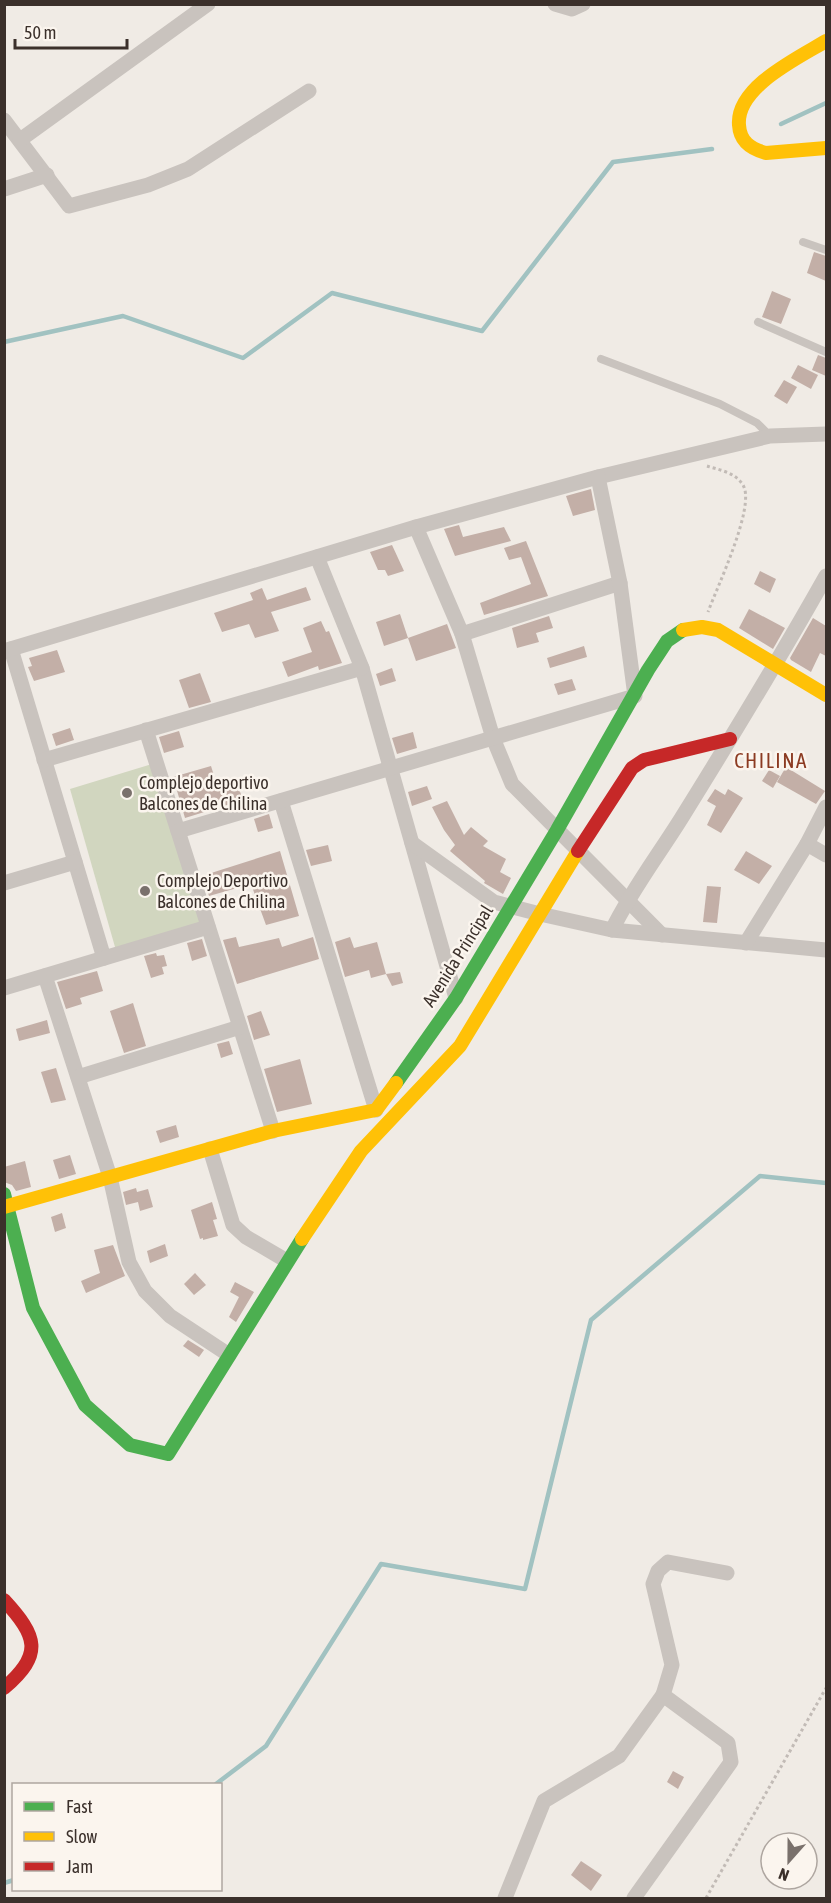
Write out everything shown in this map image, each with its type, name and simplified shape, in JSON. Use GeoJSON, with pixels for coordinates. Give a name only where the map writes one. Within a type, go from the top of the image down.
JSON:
{"type":"FeatureCollection","features":[{"type":"Feature","properties":{"kind":"street"},"geometry":{"type":"LineString","coordinates":[[20,140],[208,4]]}},
{"type":"Feature","properties":{"kind":"street"},"geometry":{"type":"LineString","coordinates":[[555,4],[572,9],[583,4]]}},
{"type":"Feature","properties":{"kind":"street"},"geometry":{"type":"LineString","coordinates":[[826,41],[759,84],[740,109],[737,119],[741,138],[757,151],[766,153],[826,148]]}},
{"type":"Feature","properties":{"kind":"street"},"geometry":{"type":"LineString","coordinates":[[4,120],[69,206],[148,185],[188,169],[309,92]]}},
{"type":"Feature","properties":{"kind":"street"},"geometry":{"type":"LineString","coordinates":[[4,189],[47,175]]}},
{"type":"Feature","properties":{"kind":"street"},"geometry":{"type":"LineString","coordinates":[[104,958],[8,650],[416,527],[598,477],[770,436],[826,434]]}},
{"type":"Feature","properties":{"kind":"street"},"geometry":{"type":"LineString","coordinates":[[178,831],[635,696],[620,583],[598,477]]}},
{"type":"Feature","properties":{"kind":"street"},"geometry":{"type":"LineString","coordinates":[[416,527],[462,634],[493,738],[512,784],[662,935]]}},
{"type":"Feature","properties":{"kind":"street"},"geometry":{"type":"LineString","coordinates":[[317,557],[362,668],[456,998]]}},
{"type":"Feature","properties":{"kind":"street"},"geometry":{"type":"LineString","coordinates":[[612,930],[627,900],[667,841],[776,664],[826,576]]}},
{"type":"Feature","properties":{"kind":"street"},"geometry":{"type":"LineString","coordinates":[[462,634],[620,583]]}},
{"type":"Feature","properties":{"kind":"street"},"geometry":{"type":"LineString","coordinates":[[702,627],[718,630],[826,695]]}},
{"type":"Feature","properties":{"kind":"street","name":"Avenida Principal"},"geometry":{"type":"LineString","coordinates":[[376,1110],[456,998],[667,641],[683,630],[702,627]]}},
{"type":"Feature","properties":{"kind":"street"},"geometry":{"type":"LineString","coordinates":[[44,760],[362,668]]}},
{"type":"Feature","properties":{"kind":"street"},"geometry":{"type":"LineString","coordinates":[[146,730],[273,1131]]}},
{"type":"Feature","properties":{"kind":"street"},"geometry":{"type":"LineString","coordinates":[[280,801],[376,1110],[273,1131],[110,1177],[6,1202],[33,1308],[85,1405],[130,1444],[168,1454],[287,1261],[362,1152],[460,1046],[578,851],[632,768],[644,760],[730,739]]}},
{"type":"Feature","properties":{"kind":"street"},"geometry":{"type":"LineString","coordinates":[[746,943],[807,844],[826,807]]}},
{"type":"Feature","properties":{"kind":"street"},"geometry":{"type":"LineString","coordinates":[[412,843],[494,902],[540,914],[612,930],[826,950]]}},
{"type":"Feature","properties":{"kind":"street"},"geometry":{"type":"LineString","coordinates":[[807,844],[826,855]]}},
{"type":"Feature","properties":{"kind":"street"},"geometry":{"type":"LineString","coordinates":[[4,883],[75,862]]}},
{"type":"Feature","properties":{"kind":"street"},"geometry":{"type":"LineString","coordinates":[[4,988],[208,927]]}},
{"type":"Feature","properties":{"kind":"street"},"geometry":{"type":"LineString","coordinates":[[45,976],[110,1177],[129,1262],[145,1291],[170,1316],[229,1355]]}},
{"type":"Feature","properties":{"kind":"street"},"geometry":{"type":"LineString","coordinates":[[78,1077],[240,1027]]}},
{"type":"Feature","properties":{"kind":"street"},"geometry":{"type":"LineString","coordinates":[[210,1149],[233,1225],[246,1237],[287,1261]]}},
{"type":"Feature","properties":{"kind":"street"},"geometry":{"type":"LineString","coordinates":[[505,1899],[544,1801],[619,1756],[663,1695],[672,1665],[653,1584],[658,1571],[668,1562],[727,1573]]}},
{"type":"Feature","properties":{"kind":"street"},"geometry":{"type":"LineString","coordinates":[[4,1600],[19,1615],[30,1635],[33,1654],[30,1664],[17,1679],[4,1688]]}},
{"type":"Feature","properties":{"kind":"street"},"geometry":{"type":"LineString","coordinates":[[634,1899],[731,1762],[728,1743],[663,1695]]}},
{"type":"Feature","properties":{"kind":"lane"},"geometry":{"type":"LineString","coordinates":[[803,242],[826,250]]}},
{"type":"Feature","properties":{"kind":"lane"},"geometry":{"type":"LineString","coordinates":[[758,322],[826,352]]}},
{"type":"Feature","properties":{"kind":"lane"},"geometry":{"type":"LineString","coordinates":[[601,359],[720,404],[757,423],[770,436]]}},
{"type":"Feature","properties":{"kind":"path"},"geometry":{"type":"LineString","coordinates":[[700,454],[705,466],[731,474],[743,485],[747,500],[744,519],[702,627]]}},
{"type":"Feature","properties":{"kind":"path"},"geometry":{"type":"LineString","coordinates":[[706,1899],[826,1688]]}},
{"type":"Feature","properties":{"kind":"green space","name":"Complejo Deportivo Balcones de Chilina"},"geometry":{"type":"Polygon","coordinates":[[[152,764],[203,928],[117,954],[70,789],[152,764]]]}},
{"type":"Feature","properties":{"kind":"building"},"geometry":{"type":"Polygon","coordinates":[[[814,252],[826,256],[826,281],[807,273],[814,252]]]}},
{"type":"Feature","properties":{"kind":"building"},"geometry":{"type":"Polygon","coordinates":[[[772,291],[791,299],[781,324],[762,317],[772,291]]]}},
{"type":"Feature","properties":{"kind":"building"},"geometry":{"type":"Polygon","coordinates":[[[818,355],[826,358],[826,376],[812,370],[818,355]]]}},
{"type":"Feature","properties":{"kind":"building"},"geometry":{"type":"Polygon","coordinates":[[[798,365],[818,375],[811,389],[791,378],[798,365]]]}},
{"type":"Feature","properties":{"kind":"building"},"geometry":{"type":"Polygon","coordinates":[[[784,380],[797,387],[787,404],[774,396],[784,380]]]}},
{"type":"Feature","properties":{"kind":"building"},"geometry":{"type":"Polygon","coordinates":[[[591,489],[595,510],[573,516],[566,496],[591,489]]]}},
{"type":"Feature","properties":{"kind":"building"},"geometry":{"type":"Polygon","coordinates":[[[459,525],[463,537],[504,527],[511,541],[455,556],[444,529],[459,525]]]}},
{"type":"Feature","properties":{"kind":"building"},"geometry":{"type":"Polygon","coordinates":[[[526,541],[548,596],[484,615],[480,603],[531,584],[521,557],[509,560],[504,548],[526,541]]]}},
{"type":"Feature","properties":{"kind":"building"},"geometry":{"type":"Polygon","coordinates":[[[392,545],[404,571],[388,576],[385,570],[378,570],[370,552],[392,545]]]}},
{"type":"Feature","properties":{"kind":"building"},"geometry":{"type":"Polygon","coordinates":[[[760,571],[776,579],[770,593],[754,584],[760,571]]]}},
{"type":"Feature","properties":{"kind":"building"},"geometry":{"type":"Polygon","coordinates":[[[306,587],[311,600],[271,612],[279,631],[255,638],[249,624],[222,632],[214,613],[253,600],[250,593],[262,588],[267,600],[306,587]]]}},
{"type":"Feature","properties":{"kind":"building"},"geometry":{"type":"Polygon","coordinates":[[[749,609],[785,628],[773,649],[739,628],[749,609]]]}},
{"type":"Feature","properties":{"kind":"building"},"geometry":{"type":"Polygon","coordinates":[[[400,614],[408,638],[384,646],[376,622],[400,614]]]}},
{"type":"Feature","properties":{"kind":"building"},"geometry":{"type":"Polygon","coordinates":[[[549,616],[553,628],[536,633],[539,642],[517,648],[512,628],[549,616]]]}},
{"type":"Feature","properties":{"kind":"building"},"geometry":{"type":"Polygon","coordinates":[[[813,618],[826,626],[826,656],[820,653],[811,672],[790,658],[813,618]]]}},
{"type":"Feature","properties":{"kind":"building"},"geometry":{"type":"Polygon","coordinates":[[[321,621],[326,632],[329,631],[342,663],[319,670],[318,666],[288,677],[282,662],[312,652],[303,628],[321,621]]]}},
{"type":"Feature","properties":{"kind":"building"},"geometry":{"type":"Polygon","coordinates":[[[447,624],[456,648],[416,661],[408,638],[447,624]]]}},
{"type":"Feature","properties":{"kind":"building"},"geometry":{"type":"Polygon","coordinates":[[[584,646],[587,657],[550,668],[547,658],[584,646]]]}},
{"type":"Feature","properties":{"kind":"building"},"geometry":{"type":"Polygon","coordinates":[[[57,650],[65,672],[34,681],[28,667],[32,666],[29,658],[57,650]]]}},
{"type":"Feature","properties":{"kind":"building"},"geometry":{"type":"Polygon","coordinates":[[[392,668],[396,681],[380,686],[376,674],[392,668]]]}},
{"type":"Feature","properties":{"kind":"building"},"geometry":{"type":"Polygon","coordinates":[[[200,673],[211,702],[189,708],[179,680],[200,673]]]}},
{"type":"Feature","properties":{"kind":"building"},"geometry":{"type":"Polygon","coordinates":[[[572,679],[576,690],[558,695],[554,684],[572,679]]]}},
{"type":"Feature","properties":{"kind":"building"},"geometry":{"type":"Polygon","coordinates":[[[70,728],[74,740],[56,746],[52,734],[70,728]]]}},
{"type":"Feature","properties":{"kind":"building"},"geometry":{"type":"Polygon","coordinates":[[[179,731],[184,747],[164,753],[159,737],[179,731]]]}},
{"type":"Feature","properties":{"kind":"building"},"geometry":{"type":"Polygon","coordinates":[[[413,732],[417,748],[397,754],[392,738],[413,732]]]}},
{"type":"Feature","properties":{"kind":"building"},"geometry":{"type":"Polygon","coordinates":[[[211,766],[216,782],[229,781],[232,785],[238,786],[243,800],[185,818],[173,777],[211,766]]]}},
{"type":"Feature","properties":{"kind":"building"},"geometry":{"type":"Polygon","coordinates":[[[786,767],[825,791],[816,804],[777,782],[786,767]]]}},
{"type":"Feature","properties":{"kind":"building"},"geometry":{"type":"Polygon","coordinates":[[[769,770],[780,776],[773,788],[762,781],[769,770]]]}},
{"type":"Feature","properties":{"kind":"building"},"geometry":{"type":"Polygon","coordinates":[[[427,786],[432,799],[412,806],[408,792],[427,786]]]}},
{"type":"Feature","properties":{"kind":"building"},"geometry":{"type":"Polygon","coordinates":[[[715,789],[725,795],[728,789],[743,798],[721,833],[707,825],[716,806],[707,801],[715,789]]]}},
{"type":"Feature","properties":{"kind":"building"},"geometry":{"type":"Polygon","coordinates":[[[447,801],[464,835],[471,827],[488,841],[483,846],[506,859],[500,872],[511,878],[503,894],[484,883],[485,881],[450,851],[455,845],[432,807],[447,801]]]}},
{"type":"Feature","properties":{"kind":"building"},"geometry":{"type":"Polygon","coordinates":[[[269,814],[273,828],[258,832],[254,819],[269,814]]]}},
{"type":"Feature","properties":{"kind":"building"},"geometry":{"type":"Polygon","coordinates":[[[328,845],[332,861],[311,866],[306,850],[328,845]]]}},
{"type":"Feature","properties":{"kind":"building"},"geometry":{"type":"Polygon","coordinates":[[[280,851],[299,916],[266,925],[251,884],[209,896],[205,883],[210,882],[208,874],[280,851]]]}},
{"type":"Feature","properties":{"kind":"building"},"geometry":{"type":"Polygon","coordinates":[[[746,851],[772,866],[759,884],[734,870],[746,851]]]}},
{"type":"Feature","properties":{"kind":"building"},"geometry":{"type":"Polygon","coordinates":[[[707,886],[721,887],[717,923],[703,922],[707,886]]]}},
{"type":"Feature","properties":{"kind":"building"},"geometry":{"type":"Polygon","coordinates":[[[236,937],[239,947],[279,938],[282,947],[313,937],[319,959],[237,984],[223,940],[236,937]]]}},
{"type":"Feature","properties":{"kind":"building"},"geometry":{"type":"Polygon","coordinates":[[[350,937],[354,948],[377,942],[386,974],[371,978],[369,970],[345,977],[335,942],[350,937]]]}},
{"type":"Feature","properties":{"kind":"building"},"geometry":{"type":"Polygon","coordinates":[[[202,939],[207,956],[192,961],[187,943],[202,939]]]}},
{"type":"Feature","properties":{"kind":"building"},"geometry":{"type":"Polygon","coordinates":[[[156,953],[157,956],[164,955],[167,966],[162,967],[164,974],[151,978],[144,956],[156,953]]]}},
{"type":"Feature","properties":{"kind":"building"},"geometry":{"type":"Polygon","coordinates":[[[97,971],[103,991],[80,998],[82,1004],[66,1009],[57,982],[97,971]]]}},
{"type":"Feature","properties":{"kind":"building"},"geometry":{"type":"Polygon","coordinates":[[[400,972],[403,983],[392,986],[386,974],[400,972]]]}},
{"type":"Feature","properties":{"kind":"building"},"geometry":{"type":"Polygon","coordinates":[[[133,1003],[146,1046],[124,1053],[110,1011],[133,1003]]]}},
{"type":"Feature","properties":{"kind":"building"},"geometry":{"type":"Polygon","coordinates":[[[261,1011],[270,1035],[254,1040],[247,1016],[261,1011]]]}},
{"type":"Feature","properties":{"kind":"building"},"geometry":{"type":"Polygon","coordinates":[[[47,1020],[50,1033],[19,1041],[16,1029],[47,1020]]]}},
{"type":"Feature","properties":{"kind":"building"},"geometry":{"type":"Polygon","coordinates":[[[229,1041],[233,1054],[221,1058],[217,1044],[229,1041]]]}},
{"type":"Feature","properties":{"kind":"building"},"geometry":{"type":"Polygon","coordinates":[[[300,1059],[312,1104],[277,1112],[264,1069],[300,1059]]]}},
{"type":"Feature","properties":{"kind":"building"},"geometry":{"type":"Polygon","coordinates":[[[56,1068],[66,1100],[51,1103],[41,1072],[56,1068]]]}},
{"type":"Feature","properties":{"kind":"building"},"geometry":{"type":"Polygon","coordinates":[[[176,1125],[179,1137],[160,1143],[156,1131],[176,1125]]]}},
{"type":"Feature","properties":{"kind":"building"},"geometry":{"type":"Polygon","coordinates":[[[70,1155],[76,1174],[59,1179],[53,1160],[70,1155]]]}},
{"type":"Feature","properties":{"kind":"building"},"geometry":{"type":"Polygon","coordinates":[[[25,1161],[31,1187],[16,1191],[12,1185],[4,1182],[4,1167],[25,1161]]]}},
{"type":"Feature","properties":{"kind":"building"},"geometry":{"type":"Polygon","coordinates":[[[136,1188],[137,1192],[148,1189],[153,1207],[140,1211],[138,1202],[126,1205],[123,1192],[136,1188]]]}},
{"type":"Feature","properties":{"kind":"building"},"geometry":{"type":"Polygon","coordinates":[[[212,1202],[217,1219],[213,1220],[218,1236],[203,1240],[203,1238],[200,1239],[191,1210],[212,1202]]]}},
{"type":"Feature","properties":{"kind":"building"},"geometry":{"type":"Polygon","coordinates":[[[62,1213],[66,1228],[55,1232],[51,1217],[62,1213]]]}},
{"type":"Feature","properties":{"kind":"building"},"geometry":{"type":"Polygon","coordinates":[[[165,1244],[168,1256],[150,1263],[147,1251],[165,1244]]]}},
{"type":"Feature","properties":{"kind":"building"},"geometry":{"type":"Polygon","coordinates":[[[113,1245],[125,1276],[86,1293],[81,1281],[100,1273],[94,1250],[113,1245]]]}},
{"type":"Feature","properties":{"kind":"building"},"geometry":{"type":"Polygon","coordinates":[[[195,1273],[206,1285],[194,1295],[184,1284],[195,1273]]]}},
{"type":"Feature","properties":{"kind":"building"},"geometry":{"type":"Polygon","coordinates":[[[235,1282],[254,1292],[236,1322],[229,1317],[239,1297],[230,1292],[235,1282]]]}},
{"type":"Feature","properties":{"kind":"building"},"geometry":{"type":"Polygon","coordinates":[[[188,1340],[204,1350],[199,1357],[183,1346],[188,1340]]]}},
{"type":"Feature","properties":{"kind":"building"},"geometry":{"type":"Polygon","coordinates":[[[673,1771],[684,1777],[678,1789],[667,1782],[673,1771]]]}},
{"type":"Feature","properties":{"kind":"building"},"geometry":{"type":"Polygon","coordinates":[[[581,1861],[602,1875],[591,1891],[571,1875],[581,1861]]]}},
{"type":"Feature","properties":{"kind":"waterway"},"geometry":{"type":"LineString","coordinates":[[781,124],[826,103]]}},
{"type":"Feature","properties":{"kind":"waterway"},"geometry":{"type":"LineString","coordinates":[[4,342],[123,316],[243,358],[332,293],[482,331],[613,162],[712,149]]}},
{"type":"Feature","properties":{"kind":"waterway"},"geometry":{"type":"LineString","coordinates":[[217,1783],[266,1746],[381,1564],[525,1589],[591,1320],[760,1176],[826,1183]]}},
{"type":"Feature","properties":{"kind":"waterway"},"geometry":{"type":"LineString","coordinates":[[4,1883],[12,1881]]}},
{"type":"Feature","properties":{"kind":"traffic: fast"},"geometry":{"type":"LineString","coordinates":[[396,1083],[456,998],[557,830],[648,670],[667,641],[683,630]]}},
{"type":"Feature","properties":{"kind":"traffic: fast"},"geometry":{"type":"LineString","coordinates":[[4,1194],[33,1308],[85,1405],[130,1445],[168,1454],[302,1239]]}},
{"type":"Feature","properties":{"kind":"traffic: slow"},"geometry":{"type":"LineString","coordinates":[[826,41],[785,65],[758,86],[747,98],[741,111],[739,125],[747,144],[766,153],[826,148]]}},
{"type":"Feature","properties":{"kind":"traffic: slow"},"geometry":{"type":"LineString","coordinates":[[683,630],[702,627],[718,630],[826,695]]}},
{"type":"Feature","properties":{"kind":"traffic: slow"},"geometry":{"type":"LineString","coordinates":[[302,1239],[361,1151],[460,1046],[578,851]]}},
{"type":"Feature","properties":{"kind":"traffic: slow"},"geometry":{"type":"LineString","coordinates":[[4,1207],[273,1131],[376,1110],[396,1083]]}},
{"type":"Feature","properties":{"kind":"traffic: jam"},"geometry":{"type":"LineString","coordinates":[[578,851],[632,768],[644,760],[730,739]]}},
{"type":"Feature","properties":{"kind":"traffic: jam"},"geometry":{"type":"LineString","coordinates":[[4,1600],[24,1624],[31,1645],[26,1665],[4,1688]]}},
{"type":"Feature","properties":{"kind":"place","name":"Complejo deportivo Balcones de Chilina"},"geometry":{"type":"Point","coordinates":[127,793]}},
{"type":"Feature","properties":{"kind":"place","name":"Complejo Deportivo Balcones de Chilina"},"geometry":{"type":"Point","coordinates":[145,891]}},
{"type":"Feature","properties":{"kind":"district","name":"CHILINA"},"geometry":{"type":"Point","coordinates":[771,761]}}]}
